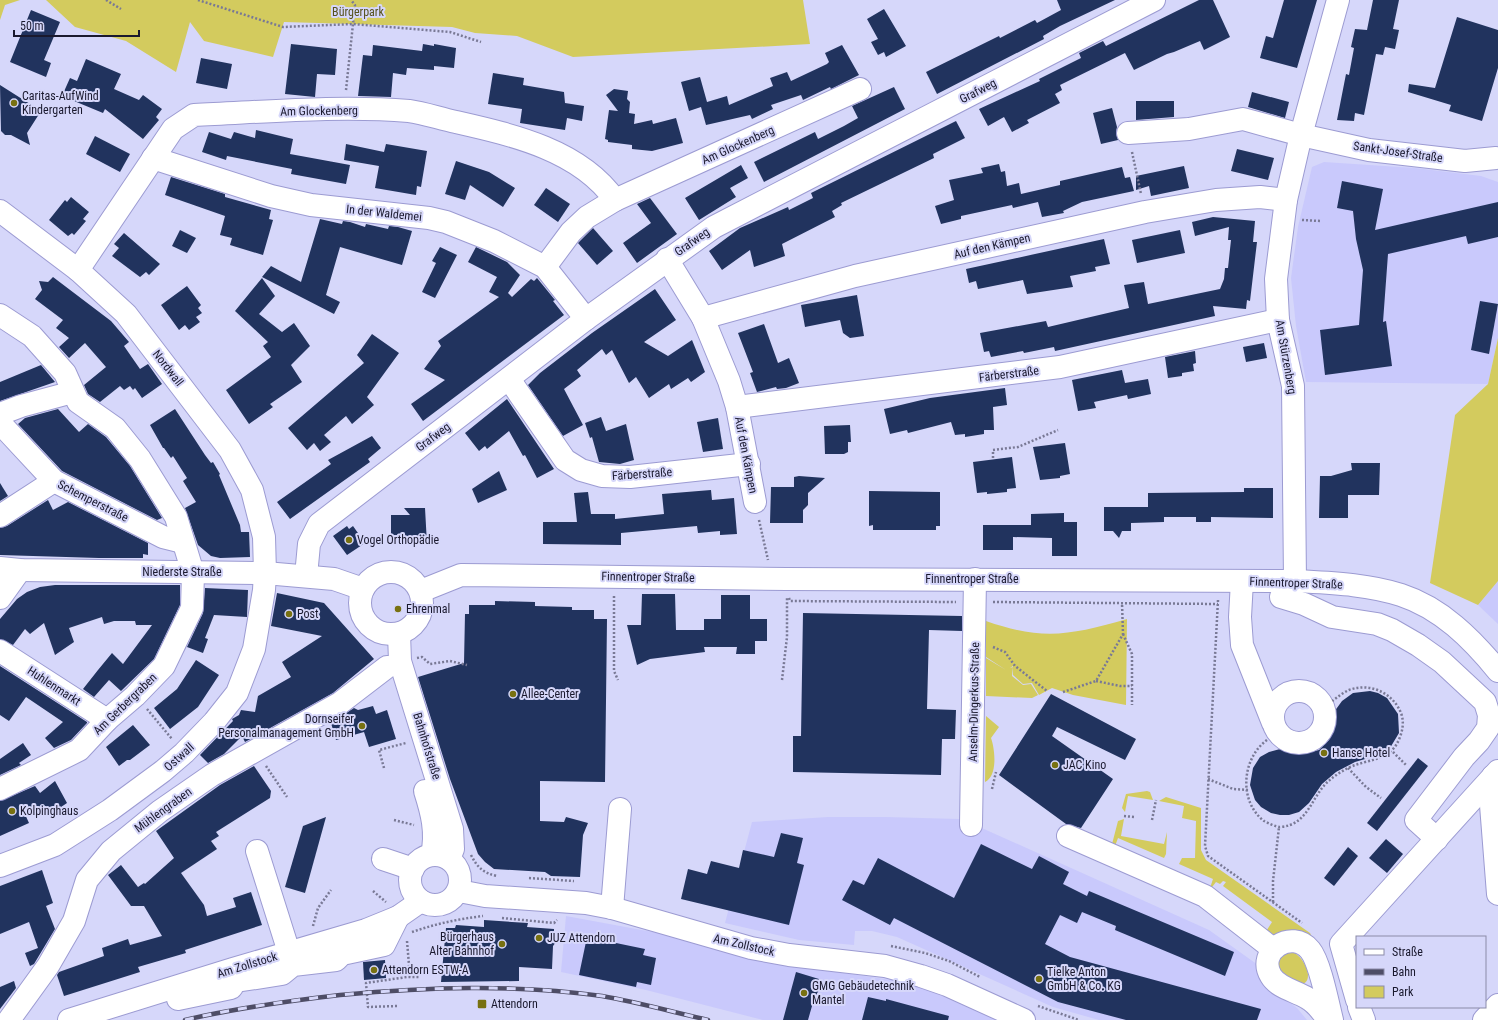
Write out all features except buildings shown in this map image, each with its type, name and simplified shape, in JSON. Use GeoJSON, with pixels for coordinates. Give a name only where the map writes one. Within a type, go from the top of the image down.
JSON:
{"type":"FeatureCollection","features":[{"type":"Feature","properties":{"kind":"street","name":"Grafweg"},"geometry":{"type":"LineString","coordinates":[[306,576],[309,544],[319,524],[586,319],[667,259],[714,227],[1154,0]]}},
{"type":"Feature","properties":{"kind":"street","name":"Am Stürzenberg"},"geometry":{"type":"LineString","coordinates":[[1288,589],[1293,386],[1278,320],[1276,278],[1286,200],[1301,135],[1338,0]]}},
{"type":"Feature","properties":{"kind":"street","name":"Am Glockenberg"},"geometry":{"type":"LineString","coordinates":[[544,267],[571,232],[587,217],[615,200],[860,89]]}},
{"type":"Feature","properties":{"kind":"street","name":"Am Glockenberg"},"geometry":{"type":"LineString","coordinates":[[78,270],[173,129],[194,114],[344,110],[410,112],[478,127],[527,142],[565,156],[588,171],[607,189],[615,200]]}},
{"type":"Feature","properties":{"kind":"street"},"geometry":{"type":"LineString","coordinates":[[1128,133],[1189,129],[1243,119],[1301,135]]}},
{"type":"Feature","properties":{"kind":"street","name":"Sankt-Josef-Straße"},"geometry":{"type":"LineString","coordinates":[[1301,135],[1369,150],[1465,161],[1496,158]]}},
{"type":"Feature","properties":{"kind":"street","name":"In der Waldemei"},"geometry":{"type":"LineString","coordinates":[[153,158],[271,196],[311,206],[429,218],[446,222],[494,241],[544,267],[586,319]]}},
{"type":"Feature","properties":{"kind":"street","name":"Auf den Kämpen"},"geometry":{"type":"LineString","coordinates":[[703,318],[855,276],[1145,212],[1216,200],[1260,198],[1286,200]]}},
{"type":"Feature","properties":{"kind":"street","name":"Nordwall"},"geometry":{"type":"LineString","coordinates":[[0,211],[78,270],[126,314],[230,450],[252,490],[264,537],[265,572]]}},
{"type":"Feature","properties":{"kind":"street","name":"Auf den Kämpen"},"geometry":{"type":"LineString","coordinates":[[667,259],[703,318],[729,381],[737,406],[755,502]]}},
{"type":"Feature","properties":{"kind":"street"},"geometry":{"type":"LineString","coordinates":[[0,315],[32,336],[65,373],[72,392],[21,406],[0,414]]}},
{"type":"Feature","properties":{"kind":"street","name":"Färberstraße"},"geometry":{"type":"LineString","coordinates":[[737,406],[1060,367],[1278,320]]}},
{"type":"Feature","properties":{"kind":"street","name":"Färberstraße"},"geometry":{"type":"LineString","coordinates":[[509,379],[565,460],[581,470],[602,476],[630,477],[749,464]]}},
{"type":"Feature","properties":{"kind":"street","name":"Am Gerbergraben"},"geometry":{"type":"LineString","coordinates":[[0,789],[80,750],[107,720],[135,696],[164,666],[192,608],[193,573],[176,516],[140,459],[115,428],[78,402],[72,392]]}},
{"type":"Feature","properties":{"kind":"street","name":"Schemperstraße"},"geometry":{"type":"LineString","coordinates":[[0,423],[54,481],[163,537],[183,542]]}},
{"type":"Feature","properties":{"kind":"street"},"geometry":{"type":"LineString","coordinates":[[0,516],[54,481]]}},
{"type":"Feature","properties":{"kind":"street"},"geometry":{"type":"LineString","coordinates":[[0,598],[10,569]]}},
{"type":"Feature","properties":{"kind":"street","name":"Niederste Straße"},"geometry":{"type":"LineString","coordinates":[[10,569],[193,573],[265,572],[334,579],[363,589]]}},
{"type":"Feature","properties":{"kind":"street","name":"Ostwall"},"geometry":{"type":"LineString","coordinates":[[0,866],[55,845],[142,788],[184,753],[214,722],[236,693],[254,649],[264,590],[265,572]]}},
{"type":"Feature","properties":{"kind":"street"},"geometry":{"type":"LineString","coordinates":[[398,572],[415,582],[421,591],[423,601],[422,612],[417,622],[409,629],[392,634],[376,631],[363,617],[360,608],[363,589],[369,580],[378,574],[398,572]]}},
{"type":"Feature","properties":{"kind":"street","name":"Finnentroper Straße"},"geometry":{"type":"LineString","coordinates":[[421,591],[460,575],[772,579],[1219,581],[1242,587],[1288,589],[1355,585],[1401,595],[1425,606],[1464,633],[1498,671]]}},
{"type":"Feature","properties":{"kind":"street","name":"Anselm-Dingerkus-Straße"},"geometry":{"type":"LineString","coordinates":[[971,825],[975,579]]}},
{"type":"Feature","properties":{"kind":"street"},"geometry":{"type":"LineString","coordinates":[[1242,587],[1241,635],[1243,649],[1251,669],[1275,728],[1290,742],[1307,742],[1314,738],[1324,725],[1326,716],[1320,700],[1313,694],[1300,689],[1279,692],[1269,688],[1251,669]]}},
{"type":"Feature","properties":{"kind":"street"},"geometry":{"type":"LineString","coordinates":[[1288,589],[1304,604],[1332,617],[1377,624],[1392,630],[1418,645],[1442,662],[1485,702],[1489,715],[1488,728],[1480,741],[1464,758],[1416,820],[1437,839]]}},
{"type":"Feature","properties":{"kind":"street","name":"Bahnhofstraße"},"geometry":{"type":"LineString","coordinates":[[392,634],[393,663],[410,741],[433,819],[435,843],[450,855],[453,849],[452,829],[393,663]]}},
{"type":"Feature","properties":{"kind":"street","name":"Huhlenmarkt"},"geometry":{"type":"LineString","coordinates":[[0,651],[107,720]]}},
{"type":"Feature","properties":{"kind":"street","name":"Mühlengraben"},"geometry":{"type":"LineString","coordinates":[[9,1020],[48,966],[74,921],[87,880],[111,851],[160,811],[212,775],[340,703],[393,663]]}},
{"type":"Feature","properties":{"kind":"street"},"geometry":{"type":"LineString","coordinates":[[1275,728],[1272,714],[1274,706],[1278,700],[1300,689]]}},
{"type":"Feature","properties":{"kind":"street"},"geometry":{"type":"LineString","coordinates":[[1356,996],[1341,944],[1495,774]]}},
{"type":"Feature","properties":{"kind":"street"},"geometry":{"type":"LineString","coordinates":[[1495,774],[1491,806],[1498,894]]}},
{"type":"Feature","properties":{"kind":"street"},"geometry":{"type":"LineString","coordinates":[[612,908],[620,809]]}},
{"type":"Feature","properties":{"kind":"street"},"geometry":{"type":"LineString","coordinates":[[1068,836],[1205,896],[1273,949]]}},
{"type":"Feature","properties":{"kind":"street"},"geometry":{"type":"LineString","coordinates":[[257,851],[297,955]]}},
{"type":"Feature","properties":{"kind":"street"},"geometry":{"type":"LineString","coordinates":[[450,855],[459,869],[461,877],[459,891],[455,897],[442,905],[435,906],[421,901],[412,890],[410,876],[413,869],[421,859],[450,855]]}},
{"type":"Feature","properties":{"kind":"street"},"geometry":{"type":"LineString","coordinates":[[383,859],[413,869]]}},
{"type":"Feature","properties":{"kind":"street","name":"Am Zollstock"},"geometry":{"type":"LineString","coordinates":[[459,891],[485,896],[586,903],[612,908],[751,948],[789,955],[861,963],[903,971],[947,985],[1024,1020]]}},
{"type":"Feature","properties":{"kind":"street","name":"Am Zollstock"},"geometry":{"type":"LineString","coordinates":[[69,1020],[150,994],[235,975],[297,955],[368,939],[401,926],[421,901]]}},
{"type":"Feature","properties":{"kind":"street"},"geometry":{"type":"LineString","coordinates":[[1328,1020],[1322,1011],[1311,1000],[1283,987],[1269,972],[1269,958],[1273,949],[1287,940],[1300,942],[1313,954],[1332,1020]]}},
{"type":"Feature","properties":{"kind":"street"},"geometry":{"type":"LineString","coordinates":[[1283,987],[1300,991],[1314,992],[1318,982],[1318,970]]}},
{"type":"Feature","properties":{"kind":"street"},"geometry":{"type":"LineString","coordinates":[[1484,1020],[1498,1005]]}},
{"type":"Feature","properties":{"kind":"street"},"geometry":{"type":"LineString","coordinates":[[1359,1008],[1364,1020]]}},
{"type":"Feature","properties":{"kind":"path"},"geometry":{"type":"LineString","coordinates":[[106,0],[121,9]]}},
{"type":"Feature","properties":{"kind":"path"},"geometry":{"type":"LineString","coordinates":[[198,0],[283,27],[353,24],[450,32],[481,42]]}},
{"type":"Feature","properties":{"kind":"path"},"geometry":{"type":"LineString","coordinates":[[344,110],[355,5],[351,0]]}},
{"type":"Feature","properties":{"kind":"path"},"geometry":{"type":"LineString","coordinates":[[1128,133],[1145,212]]}},
{"type":"Feature","properties":{"kind":"path"},"geometry":{"type":"LineString","coordinates":[[993,458],[993,450],[1018,447],[1058,430]]}},
{"type":"Feature","properties":{"kind":"path"},"geometry":{"type":"LineString","coordinates":[[755,502],[772,579]]}},
{"type":"Feature","properties":{"kind":"path"},"geometry":{"type":"LineString","coordinates":[[614,577],[614,671],[618,680]]}},
{"type":"Feature","properties":{"kind":"path"},"geometry":{"type":"LineString","coordinates":[[1219,581],[1205,836],[1208,856],[1305,925]]}},
{"type":"Feature","properties":{"kind":"path"},"geometry":{"type":"LineString","coordinates":[[782,680],[787,637],[787,592],[790,601],[1218,604],[1242,587]]}},
{"type":"Feature","properties":{"kind":"path"},"geometry":{"type":"LineString","coordinates":[[1122,603],[1123,634],[1132,654],[1132,705]]}},
{"type":"Feature","properties":{"kind":"path"},"geometry":{"type":"LineString","coordinates":[[1096,681],[1123,634]]}},
{"type":"Feature","properties":{"kind":"path"},"geometry":{"type":"LineString","coordinates":[[974,644],[990,646],[1005,652],[1015,666],[1047,691]]}},
{"type":"Feature","properties":{"kind":"path"},"geometry":{"type":"LineString","coordinates":[[393,663],[422,657],[430,664],[450,661],[467,666]]}},
{"type":"Feature","properties":{"kind":"path"},"geometry":{"type":"LineString","coordinates":[[1063,692],[1096,681],[1120,686],[1132,686]]}},
{"type":"Feature","properties":{"kind":"path"},"geometry":{"type":"LineString","coordinates":[[1275,728],[1258,746],[1250,758],[1246,778],[1250,802],[1256,814],[1266,822],[1279,827],[1297,823],[1308,811],[1322,788],[1348,768],[1378,759],[1392,751],[1402,730],[1402,717],[1398,706],[1387,694],[1377,689],[1361,688],[1349,690],[1324,708]]}},
{"type":"Feature","properties":{"kind":"path"},"geometry":{"type":"LineString","coordinates":[[135,696],[184,753]]}},
{"type":"Feature","properties":{"kind":"path"},"geometry":{"type":"LineString","coordinates":[[384,768],[379,750],[410,741]]}},
{"type":"Feature","properties":{"kind":"path"},"geometry":{"type":"LineString","coordinates":[[256,750],[286,797]]}},
{"type":"Feature","properties":{"kind":"path"},"geometry":{"type":"LineString","coordinates":[[1392,751],[1406,765]]}},
{"type":"Feature","properties":{"kind":"path"},"geometry":{"type":"LineString","coordinates":[[1348,768],[1366,787],[1381,798]]}},
{"type":"Feature","properties":{"kind":"path"},"geometry":{"type":"LineString","coordinates":[[991,796],[996,772]]}},
{"type":"Feature","properties":{"kind":"path"},"geometry":{"type":"LineString","coordinates":[[1208,779],[1233,789],[1250,790]]}},
{"type":"Feature","properties":{"kind":"path"},"geometry":{"type":"LineString","coordinates":[[1152,820],[1156,800]]}},
{"type":"Feature","properties":{"kind":"path"},"geometry":{"type":"LineString","coordinates":[[1124,816],[1134,817]]}},
{"type":"Feature","properties":{"kind":"path"},"geometry":{"type":"LineString","coordinates":[[1273,903],[1273,880],[1279,827]]}},
{"type":"Feature","properties":{"kind":"path"},"geometry":{"type":"LineString","coordinates":[[450,855],[491,875],[503,876]]}},
{"type":"Feature","properties":{"kind":"path"},"geometry":{"type":"LineString","coordinates":[[527,878],[580,882]]}},
{"type":"Feature","properties":{"kind":"path"},"geometry":{"type":"LineString","coordinates":[[297,955],[318,908],[331,890]]}},
{"type":"Feature","properties":{"kind":"path"},"geometry":{"type":"LineString","coordinates":[[401,926],[448,923],[483,916]]}},
{"type":"Feature","properties":{"kind":"path"},"geometry":{"type":"LineString","coordinates":[[397,1006],[368,1007],[366,983],[407,977],[420,977]]}},
{"type":"Feature","properties":{"kind":"shaded area"},"geometry":{"type":"Polygon","coordinates":[[[1324,162],[1415,168],[1481,176],[1498,182],[1498,338],[1488,384],[1306,382],[1296,326],[1291,278],[1298,227],[1312,167],[1324,162]]]}},
{"type":"Feature","properties":{"kind":"shaded area"},"geometry":{"type":"Polygon","coordinates":[[[1498,581],[1498,624],[1478,605],[1498,581]]]}},
{"type":"Feature","properties":{"kind":"shaded area"},"geometry":{"type":"Polygon","coordinates":[[[828,817],[959,819],[984,829],[1209,930],[1258,965],[1265,984],[1297,1008],[1307,1020],[1099,1020],[1053,1007],[897,937],[872,931],[855,931],[854,945],[799,940],[725,923],[752,822],[828,817]]]}},
{"type":"Feature","properties":{"kind":"shaded area"},"geometry":{"type":"Polygon","coordinates":[[[566,916],[658,933],[761,961],[912,983],[997,1020],[763,1020],[646,990],[561,972],[566,916]]]}},
{"type":"Feature","properties":{"kind":"green space"},"geometry":{"type":"Polygon","coordinates":[[[0,0],[20,0],[5,5],[0,20],[0,0]]]}},
{"type":"Feature","properties":{"kind":"green space","name":"Bürgerpark"},"geometry":{"type":"Polygon","coordinates":[[[46,0],[803,0],[810,44],[573,57],[517,36],[475,33],[452,27],[284,22],[273,57],[204,41],[190,22],[176,72],[126,41],[75,27],[46,0]]]}},
{"type":"Feature","properties":{"kind":"green space"},"geometry":{"type":"Polygon","coordinates":[[[1498,338],[1498,581],[1478,605],[1430,583],[1455,415],[1488,384],[1498,338]]]}},
{"type":"Feature","properties":{"kind":"green space"},"geometry":{"type":"Polygon","coordinates":[[[1127,619],[1126,705],[1073,695],[1052,688],[1039,695],[1032,683],[1023,684],[1013,675],[1013,667],[1012,676],[1023,685],[1031,684],[1038,695],[1032,698],[986,696],[986,658],[1006,670],[986,657],[986,621],[1024,631],[1057,634],[1089,629],[1127,619]]]}},
{"type":"Feature","properties":{"kind":"green space"},"geometry":{"type":"Polygon","coordinates":[[[986,716],[999,727],[991,738],[994,749],[994,768],[989,779],[985,782],[986,716]]]}},
{"type":"Feature","properties":{"kind":"green space"},"geometry":{"type":"Polygon","coordinates":[[[1147,791],[1150,792],[1153,800],[1128,796],[1125,812],[1122,808],[1126,794],[1147,791]]]}},
{"type":"Feature","properties":{"kind":"green space"},"geometry":{"type":"Polygon","coordinates":[[[1166,797],[1201,808],[1201,850],[1206,860],[1310,933],[1319,951],[1265,933],[1272,922],[1223,886],[1226,882],[1223,881],[1220,884],[1216,882],[1209,891],[1213,879],[1179,864],[1182,858],[1195,858],[1196,821],[1182,818],[1184,806],[1159,801],[1166,797]]]}},
{"type":"Feature","properties":{"kind":"green space"},"geometry":{"type":"Polygon","coordinates":[[[1124,819],[1121,836],[1164,844],[1167,832],[1166,854],[1164,858],[1118,838],[1114,849],[1111,848],[1118,821],[1124,819]]]}},
{"type":"Feature","properties":{"kind":"green space"},"geometry":{"type":"Polygon","coordinates":[[[1292,952],[1300,958],[1308,972],[1308,977],[1303,984],[1282,975],[1278,964],[1282,955],[1292,952]]]}},
{"type":"Feature","properties":{"kind":"railway"},"geometry":{"type":"LineString","coordinates":[[185,1020],[262,1005],[340,995],[405,990],[471,988],[537,990],[602,996],[708,1020]]}},
{"type":"Feature","properties":{"kind":"place","name":"Caritas-AufWind Kindergarten"},"geometry":{"type":"Point","coordinates":[14,103]}},
{"type":"Feature","properties":{"kind":"place","name":"Vogel Orthopädie"},"geometry":{"type":"Point","coordinates":[349,540]}},
{"type":"Feature","properties":{"kind":"place","name":"Ehrenmal"},"geometry":{"type":"Point","coordinates":[398,609]}},
{"type":"Feature","properties":{"kind":"place","name":"Post"},"geometry":{"type":"Point","coordinates":[289,614]}},
{"type":"Feature","properties":{"kind":"place","name":"Allee-Center"},"geometry":{"type":"Point","coordinates":[513,694]}},
{"type":"Feature","properties":{"kind":"place","name":"Dornseifer Personalmanagement GmbH"},"geometry":{"type":"Point","coordinates":[362,726]}},
{"type":"Feature","properties":{"kind":"place","name":"Hanse Hotel"},"geometry":{"type":"Point","coordinates":[1324,753]}},
{"type":"Feature","properties":{"kind":"place","name":"JAC Kino"},"geometry":{"type":"Point","coordinates":[1055,765]}},
{"type":"Feature","properties":{"kind":"place","name":"Kolpinghaus"},"geometry":{"type":"Point","coordinates":[12,811]}},
{"type":"Feature","properties":{"kind":"place","name":"JUZ Attendorn"},"geometry":{"type":"Point","coordinates":[539,938]}},
{"type":"Feature","properties":{"kind":"place","name":"Bürgerhaus Alter Bahnhof"},"geometry":{"type":"Point","coordinates":[502,944]}},
{"type":"Feature","properties":{"kind":"place","name":"Attendorn ESTW-A"},"geometry":{"type":"Point","coordinates":[374,970]}},
{"type":"Feature","properties":{"kind":"place","name":"Tielke Anton GmbH & Co. KG"},"geometry":{"type":"Point","coordinates":[1039,979]}},
{"type":"Feature","properties":{"kind":"place","name":"GMG Gebäudetechnik Mantel"},"geometry":{"type":"Point","coordinates":[804,993]}},
{"type":"Feature","properties":{"kind":"place","name":"Attendorn"},"geometry":{"type":"Point","coordinates":[482,1004]}}]}
